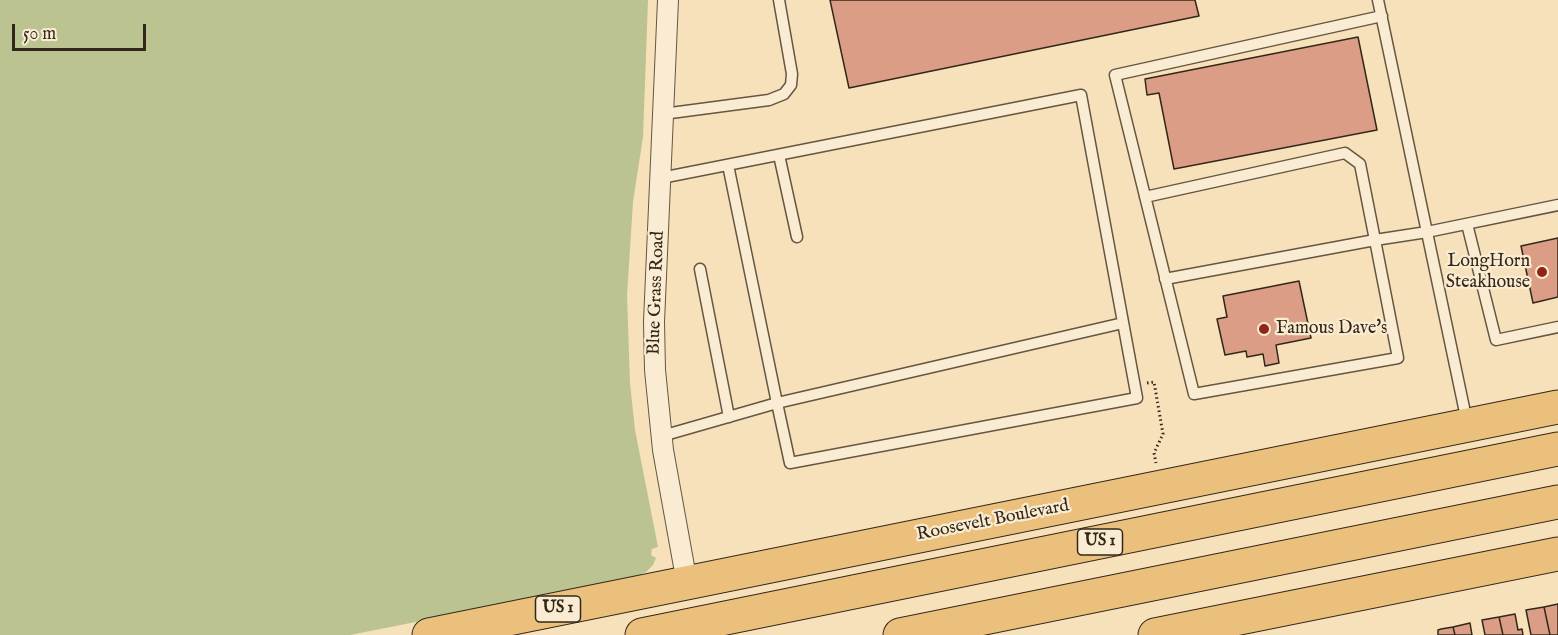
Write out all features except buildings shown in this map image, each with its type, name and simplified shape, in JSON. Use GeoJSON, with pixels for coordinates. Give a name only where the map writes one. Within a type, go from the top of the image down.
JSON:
{"type":"FeatureCollection","features":[{"type":"Feature","properties":{"kind":"highway","name":"Roosevelt Boulevard"},"geometry":{"type":"LineString","coordinates":[[429,635],[1558,407]]}},
{"type":"Feature","properties":{"kind":"highway","name":"US 1"},"geometry":{"type":"LineString","coordinates":[[642,635],[1558,449]]}},
{"type":"Feature","properties":{"kind":"highway"},"geometry":{"type":"LineString","coordinates":[[1300,458],[1490,463]]}},
{"type":"Feature","properties":{"kind":"highway"},"geometry":{"type":"LineString","coordinates":[[900,635],[1558,502]]}},
{"type":"Feature","properties":{"kind":"highway"},"geometry":{"type":"LineString","coordinates":[[1155,635],[1213,629],[1558,554]]}},
{"type":"Feature","properties":{"kind":"street","name":"Blue Grass Road"},"geometry":{"type":"LineString","coordinates":[[668,0],[654,322],[655,370],[669,491],[687,583]]}},
{"type":"Feature","properties":{"kind":"lane"},"geometry":{"type":"LineString","coordinates":[[663,114],[769,100],[784,94],[791,85],[792,74],[779,0]]}},
{"type":"Feature","properties":{"kind":"lane"},"geometry":{"type":"LineString","coordinates":[[1378,0],[1468,425]]}},
{"type":"Feature","properties":{"kind":"lane"},"geometry":{"type":"LineString","coordinates":[[1145,197],[1345,153],[1360,164],[1398,358],[1194,394],[1114,75],[1382,16]]}},
{"type":"Feature","properties":{"kind":"lane"},"geometry":{"type":"LineString","coordinates":[[661,178],[1081,95],[1137,398],[790,463],[728,165]]}},
{"type":"Feature","properties":{"kind":"lane"},"geometry":{"type":"LineString","coordinates":[[779,155],[797,237]]}},
{"type":"Feature","properties":{"kind":"lane"},"geometry":{"type":"LineString","coordinates":[[1165,279],[1427,232],[1558,205]]}},
{"type":"Feature","properties":{"kind":"lane"},"geometry":{"type":"LineString","coordinates":[[1467,224],[1496,340],[1558,327]]}},
{"type":"Feature","properties":{"kind":"lane"},"geometry":{"type":"LineString","coordinates":[[700,269],[729,417]]}},
{"type":"Feature","properties":{"kind":"lane"},"geometry":{"type":"LineString","coordinates":[[662,436],[777,403],[1123,323]]}},
{"type":"Feature","properties":{"kind":"path"},"geometry":{"type":"LineString","coordinates":[[1147,383],[1154,382],[1163,434],[1154,453],[1157,471]]}},
{"type":"Feature","properties":{"kind":"green space"},"geometry":{"type":"Polygon","coordinates":[[[0,0],[648,0],[643,137],[633,202],[627,295],[630,383],[635,430],[658,547],[652,549],[651,555],[656,558],[653,565],[646,572],[627,580],[350,635],[0,635],[0,0]]]}},
{"type":"Feature","properties":{"kind":"place","name":"LongHorn Steakhouse"},"geometry":{"type":"Point","coordinates":[1542,272]}},
{"type":"Feature","properties":{"kind":"place","name":"Famous Dave's"},"geometry":{"type":"Point","coordinates":[1264,329]}}]}
